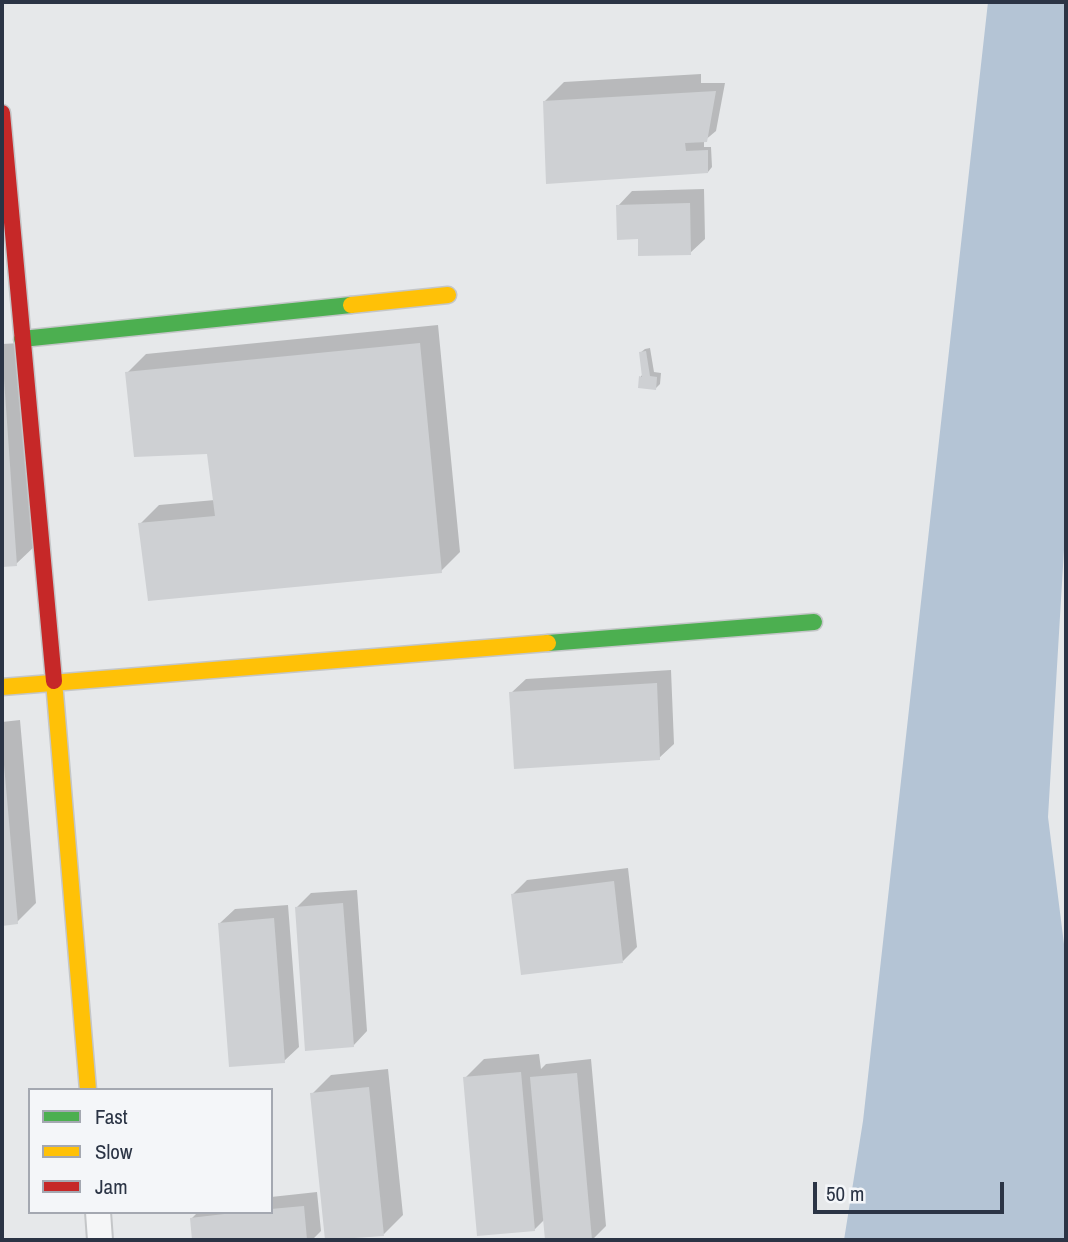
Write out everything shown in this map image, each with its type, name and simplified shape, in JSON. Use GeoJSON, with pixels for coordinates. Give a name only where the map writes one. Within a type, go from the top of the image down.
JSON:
{"type":"FeatureCollection","features":[{"type":"Feature","properties":{"kind":"street"},"geometry":{"type":"LineString","coordinates":[[2,113],[9,265],[22,339],[88,1088]]}},
{"type":"Feature","properties":{"kind":"street"},"geometry":{"type":"LineString","coordinates":[[22,339],[447,295]]}},
{"type":"Feature","properties":{"kind":"street"},"geometry":{"type":"LineString","coordinates":[[2,687],[814,622]]}},
{"type":"Feature","properties":{"kind":"street"},"geometry":{"type":"LineString","coordinates":[[98,1214],[100,1240]]}},
{"type":"Feature","properties":{"kind":"water"},"geometry":{"type":"Polygon","coordinates":[[[988,2],[1066,2],[1066,516],[1048,817],[1066,960],[1066,1240],[844,1240],[863,1121],[988,2]]]}},
{"type":"Feature","properties":{"kind":"building"},"geometry":{"type":"Polygon","coordinates":[[[716,91],[707,142],[685,143],[686,151],[708,150],[708,173],[546,184],[543,101],[716,91]]]}},
{"type":"Feature","properties":{"kind":"building"},"geometry":{"type":"Polygon","coordinates":[[[690,203],[691,255],[638,256],[638,239],[617,240],[616,205],[690,203]]]}},
{"type":"Feature","properties":{"kind":"building"},"geometry":{"type":"Polygon","coordinates":[[[420,343],[442,573],[148,601],[138,523],[215,516],[207,454],[134,457],[125,372],[420,343]]]}},
{"type":"Feature","properties":{"kind":"building"},"geometry":{"type":"Polygon","coordinates":[[[646,351],[650,376],[657,377],[656,390],[638,388],[639,376],[642,377],[639,352],[646,351]]]}},
{"type":"Feature","properties":{"kind":"building"},"geometry":{"type":"Polygon","coordinates":[[[2,379],[17,566],[2,567],[2,379]]]}},
{"type":"Feature","properties":{"kind":"building"},"geometry":{"type":"Polygon","coordinates":[[[657,683],[660,760],[514,769],[509,692],[657,683]]]}},
{"type":"Feature","properties":{"kind":"building"},"geometry":{"type":"Polygon","coordinates":[[[2,765],[18,924],[2,926],[2,765]]]}},
{"type":"Feature","properties":{"kind":"building"},"geometry":{"type":"Polygon","coordinates":[[[614,881],[623,963],[521,975],[511,894],[614,881]]]}},
{"type":"Feature","properties":{"kind":"building"},"geometry":{"type":"Polygon","coordinates":[[[343,903],[354,1047],[305,1051],[295,907],[343,903]]]}},
{"type":"Feature","properties":{"kind":"building"},"geometry":{"type":"Polygon","coordinates":[[[274,918],[285,1063],[229,1067],[218,923],[274,918]]]}},
{"type":"Feature","properties":{"kind":"building"},"geometry":{"type":"Polygon","coordinates":[[[521,1072],[535,1231],[477,1236],[463,1077],[521,1072]]]}},
{"type":"Feature","properties":{"kind":"building"},"geometry":{"type":"Polygon","coordinates":[[[577,1073],[592,1240],[545,1240],[530,1077],[577,1073]]]}},
{"type":"Feature","properties":{"kind":"building"},"geometry":{"type":"Polygon","coordinates":[[[369,1087],[384,1236],[325,1240],[310,1093],[369,1087]]]}},
{"type":"Feature","properties":{"kind":"building"},"geometry":{"type":"Polygon","coordinates":[[[304,1206],[307,1240],[192,1240],[190,1218],[225,1214],[273,1214],[273,1209],[304,1206]]]}},
{"type":"Feature","properties":{"kind":"traffic: fast"},"geometry":{"type":"LineString","coordinates":[[22,339],[351,305]]}},
{"type":"Feature","properties":{"kind":"traffic: fast"},"geometry":{"type":"LineString","coordinates":[[548,643],[814,622]]}},
{"type":"Feature","properties":{"kind":"traffic: slow"},"geometry":{"type":"LineString","coordinates":[[351,305],[448,295]]}},
{"type":"Feature","properties":{"kind":"traffic: slow"},"geometry":{"type":"LineString","coordinates":[[2,687],[548,643]]}},
{"type":"Feature","properties":{"kind":"traffic: slow"},"geometry":{"type":"LineString","coordinates":[[54,681],[88,1088]]}},
{"type":"Feature","properties":{"kind":"traffic: jam"},"geometry":{"type":"LineString","coordinates":[[2,113],[54,681]]}}]}
